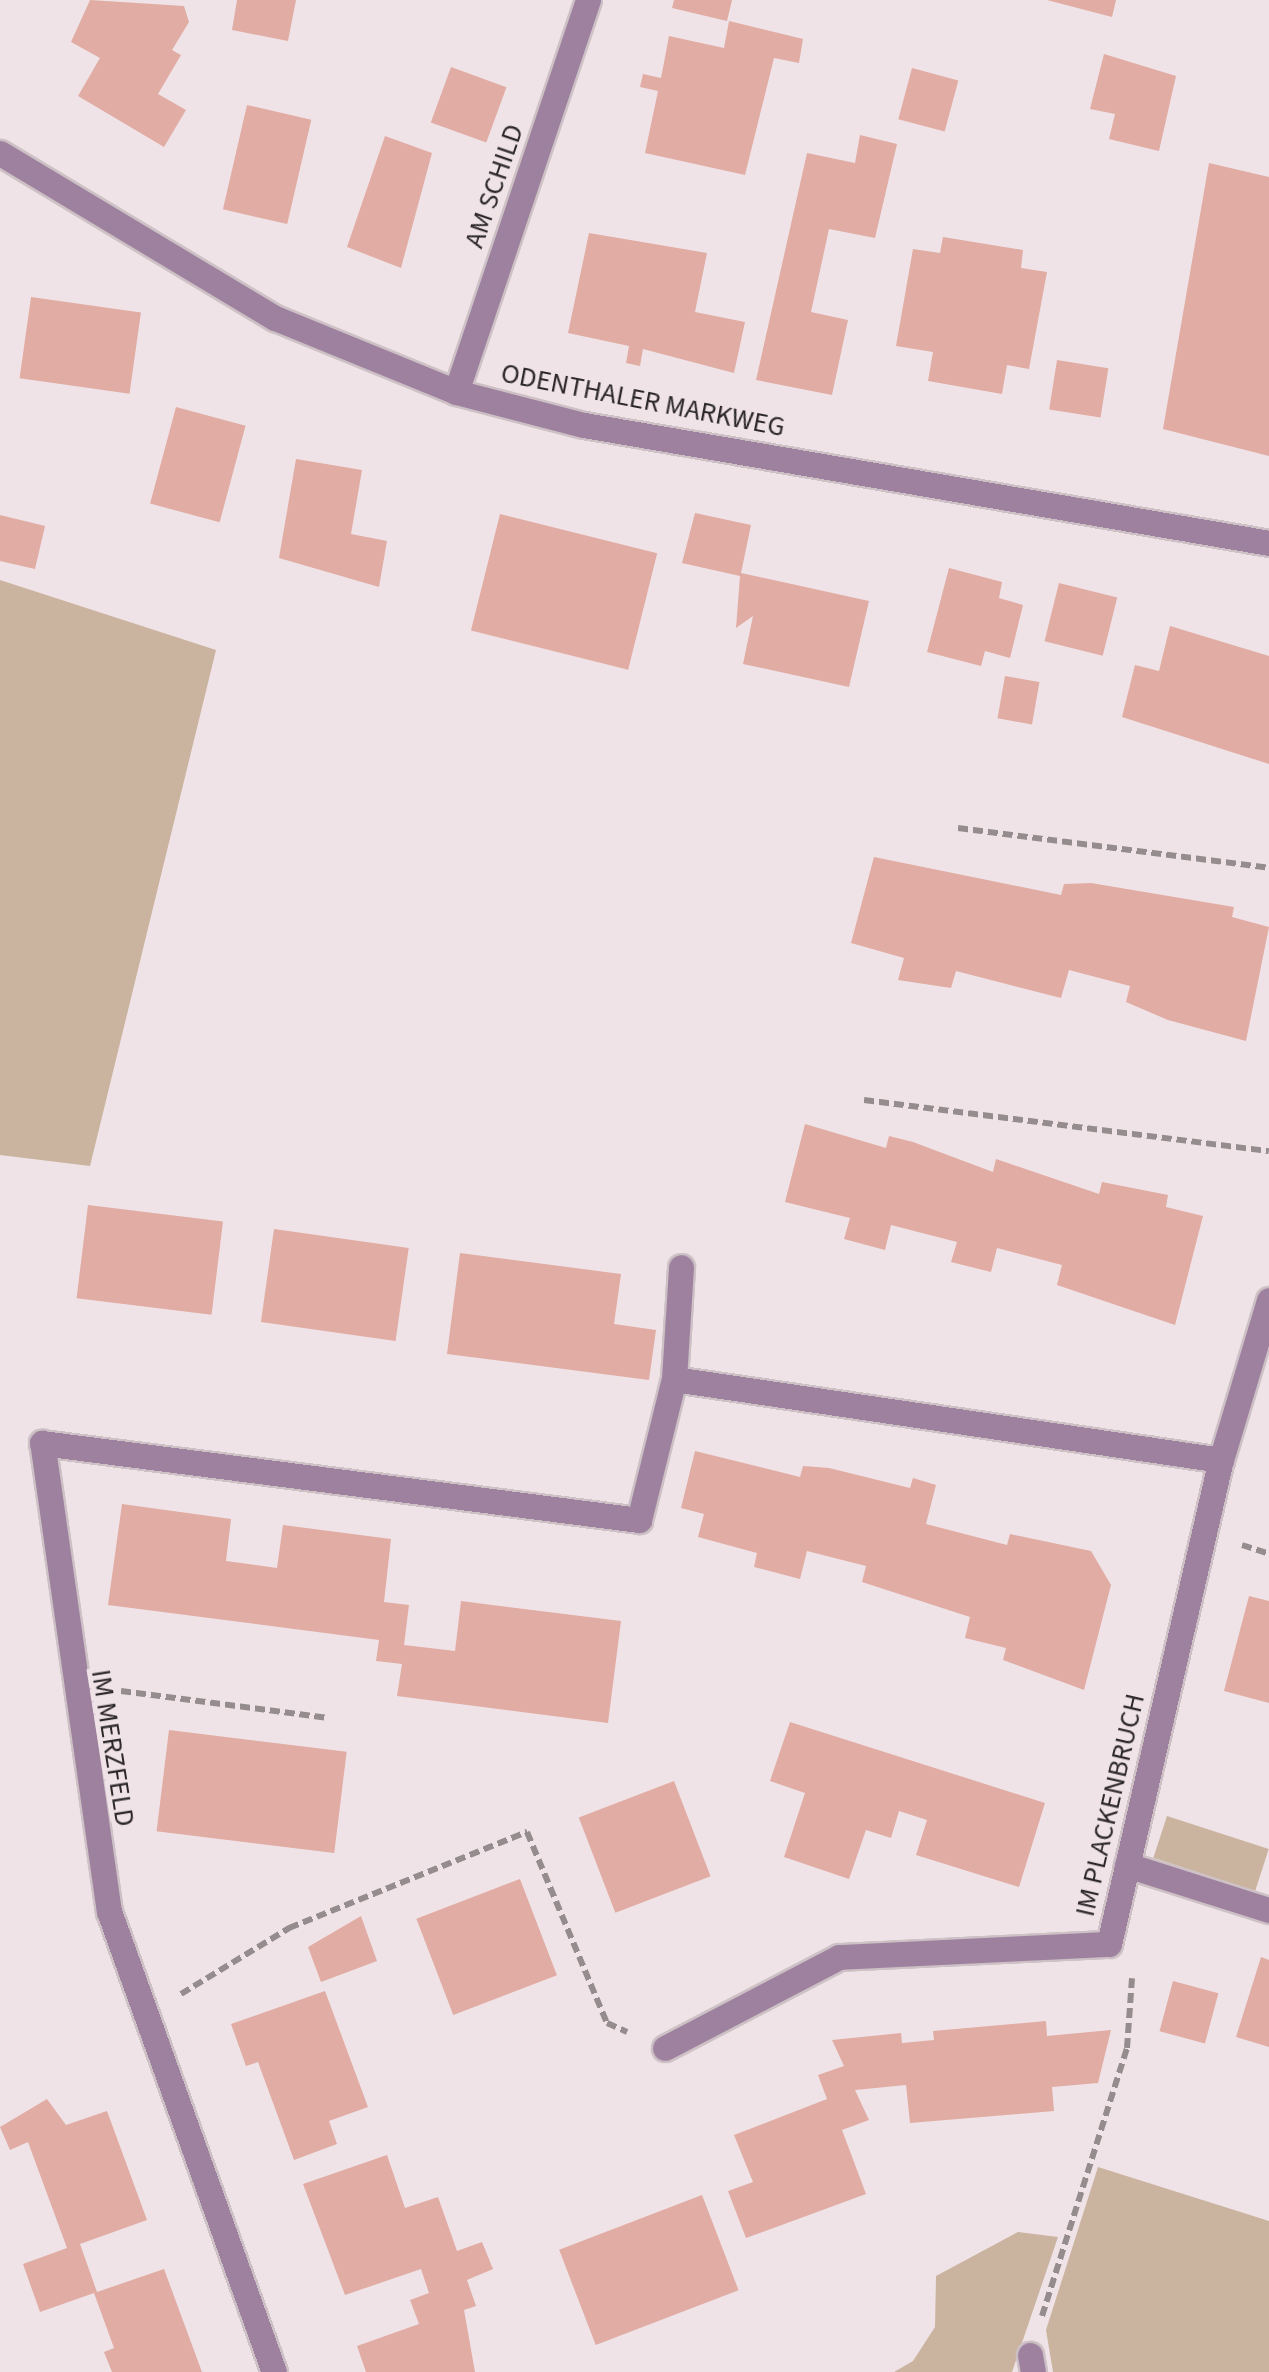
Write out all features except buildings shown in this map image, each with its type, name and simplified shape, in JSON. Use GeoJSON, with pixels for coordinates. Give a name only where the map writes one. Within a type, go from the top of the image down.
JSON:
{"type":"FeatureCollection","features":[{"type":"Feature","properties":{"kind":"street","name":"AM SCHILD"},"geometry":{"type":"LineString","coordinates":[[456,392],[588,0]]}},
{"type":"Feature","properties":{"kind":"street","name":"ODENTHALER MARKWEG"},"geometry":{"type":"LineString","coordinates":[[0,153],[275,318],[456,392],[584,425],[1269,543]]}},
{"type":"Feature","properties":{"kind":"street"},"geometry":{"type":"LineString","coordinates":[[681,1267],[674,1379],[1221,1460]]}},
{"type":"Feature","properties":{"kind":"street","name":"IM PLACKENBRUCH"},"geometry":{"type":"LineString","coordinates":[[665,2048],[839,1957],[1109,1944],[1221,1460],[1269,1300]]}},
{"type":"Feature","properties":{"kind":"street","name":"IM MERZFELD"},"geometry":{"type":"LineString","coordinates":[[274,2372],[109,1912],[72,1685],[42,1443],[639,1520],[674,1379]]}},
{"type":"Feature","properties":{"kind":"street"},"geometry":{"type":"LineString","coordinates":[[1127,1865],[1269,1910]]}},
{"type":"Feature","properties":{"kind":"path"},"geometry":{"type":"LineString","coordinates":[[958,828],[1269,868]]}},
{"type":"Feature","properties":{"kind":"path"},"geometry":{"type":"LineString","coordinates":[[864,1100],[1269,1152]]}},
{"type":"Feature","properties":{"kind":"path"},"geometry":{"type":"LineString","coordinates":[[72,1685],[328,1718]]}},
{"type":"Feature","properties":{"kind":"path"},"geometry":{"type":"LineString","coordinates":[[146,2015],[289,1928],[527,1832],[607,2023],[665,2048]]}},
{"type":"Feature","properties":{"kind":"path"},"geometry":{"type":"LineString","coordinates":[[1031,2364],[1128,2048],[1135,1982],[1109,1944]]}},
{"type":"Feature","properties":{"kind":"shaded area"},"geometry":{"type":"Polygon","coordinates":[[[0,580],[216,650],[90,1166],[0,1155],[0,580]]]}},
{"type":"Feature","properties":{"kind":"shaded area"},"geometry":{"type":"Polygon","coordinates":[[[1167,1816],[1269,1849],[1255,1891],[1153,1858],[1167,1816]]]}},
{"type":"Feature","properties":{"kind":"shaded area"},"geometry":{"type":"Polygon","coordinates":[[[1098,2167],[1269,2221],[1269,2372],[1053,2372],[1046,2330],[1098,2167]]]}},
{"type":"Feature","properties":{"kind":"shaded area"},"geometry":{"type":"Polygon","coordinates":[[[1018,2232],[1058,2237],[1012,2372],[894,2372],[913,2361],[935,2327],[936,2276],[1018,2232]]]}}]}
